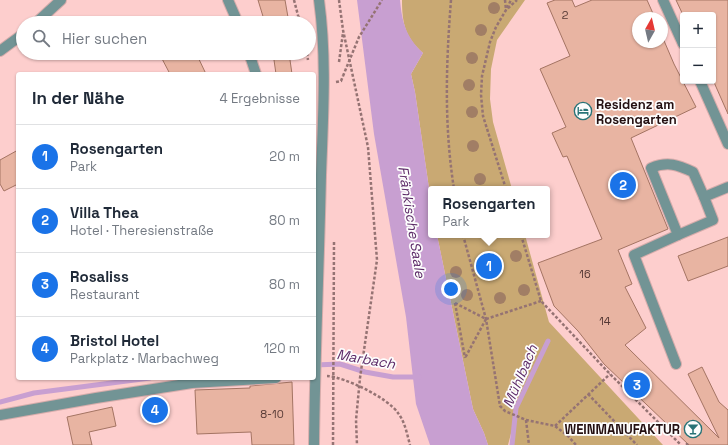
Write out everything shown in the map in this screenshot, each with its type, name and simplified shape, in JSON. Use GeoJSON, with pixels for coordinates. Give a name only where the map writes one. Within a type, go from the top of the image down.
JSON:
{"type":"FeatureCollection","features":[{"type":"Feature","properties":{"kind":"street"},"geometry":{"type":"LineString","coordinates":[[43,16],[60,0]]}},
{"type":"Feature","properties":{"kind":"street"},"geometry":{"type":"LineString","coordinates":[[228,0],[235,16]]}},
{"type":"Feature","properties":{"kind":"street"},"geometry":{"type":"LineString","coordinates":[[316,357],[318,137],[324,84],[323,31],[319,0]]}},
{"type":"Feature","properties":{"kind":"street"},"geometry":{"type":"LineString","coordinates":[[663,0],[680,37]]}},
{"type":"Feature","properties":{"kind":"street"},"geometry":{"type":"LineString","coordinates":[[0,51],[16,39]]}},
{"type":"Feature","properties":{"kind":"street"},"geometry":{"type":"LineString","coordinates":[[251,60],[255,72]]}},
{"type":"Feature","properties":{"kind":"street"},"geometry":{"type":"LineString","coordinates":[[701,84],[728,144]]}},
{"type":"Feature","properties":{"kind":"street"},"geometry":{"type":"LineString","coordinates":[[676,364],[634,256],[713,220],[694,172],[679,165],[661,164],[651,168],[678,235]]}},
{"type":"Feature","properties":{"kind":"street"},"geometry":{"type":"LineString","coordinates":[[704,197],[728,187]]}},
{"type":"Feature","properties":{"kind":"street"},"geometry":{"type":"LineString","coordinates":[[0,415],[192,383],[242,380]]}},
{"type":"Feature","properties":{"kind":"street"},"geometry":{"type":"LineString","coordinates":[[314,380],[314,445]]}},
{"type":"Feature","properties":{"kind":"path"},"geometry":{"type":"LineString","coordinates":[[294,0],[298,16]]}},
{"type":"Feature","properties":{"kind":"path"},"geometry":{"type":"LineString","coordinates":[[339,0],[343,30],[368,146],[377,260],[360,378],[356,420],[357,445]]}},
{"type":"Feature","properties":{"kind":"path"},"geometry":{"type":"LineString","coordinates":[[336,82],[341,81],[359,37],[382,0]]}},
{"type":"Feature","properties":{"kind":"path"},"geometry":{"type":"LineString","coordinates":[[451,0],[446,56],[450,161],[454,186]]}},
{"type":"Feature","properties":{"kind":"path"},"geometry":{"type":"LineString","coordinates":[[505,0],[506,10]]}},
{"type":"Feature","properties":{"kind":"path"},"geometry":{"type":"LineString","coordinates":[[505,186],[483,116],[481,96],[482,76],[490,42],[496,27],[511,0]]}},
{"type":"Feature","properties":{"kind":"path"},"geometry":{"type":"LineString","coordinates":[[506,10],[517,0]]}},
{"type":"Feature","properties":{"kind":"path"},"geometry":{"type":"LineString","coordinates":[[338,66],[343,30]]}},
{"type":"Feature","properties":{"kind":"path"},"geometry":{"type":"LineString","coordinates":[[464,238],[486,319],[500,406],[505,411],[526,420],[555,426],[568,436],[576,445]]}},
{"type":"Feature","properties":{"kind":"path"},"geometry":{"type":"LineString","coordinates":[[522,238],[541,301],[610,374],[682,445]]}},
{"type":"Feature","properties":{"kind":"path"},"geometry":{"type":"LineString","coordinates":[[486,319],[455,303],[465,358],[486,319],[541,301]]}},
{"type":"Feature","properties":{"kind":"path"},"geometry":{"type":"LineString","coordinates":[[333,352],[333,445]]}},
{"type":"Feature","properties":{"kind":"path"},"geometry":{"type":"LineString","coordinates":[[555,426],[610,374]]}},
{"type":"Feature","properties":{"kind":"path"},"geometry":{"type":"LineString","coordinates":[[333,377],[360,386],[376,394],[398,412],[406,430],[410,445]]}},
{"type":"Feature","properties":{"kind":"path"},"geometry":{"type":"LineString","coordinates":[[588,394],[637,445]]}},
{"type":"Feature","properties":{"kind":"path"},"geometry":{"type":"LineString","coordinates":[[526,420],[529,445]]}},
{"type":"Feature","properties":{"kind":"shaded area"},"geometry":{"type":"Polygon","coordinates":[[[402,0],[525,0],[497,40],[491,69],[490,99],[493,122],[511,186],[429,186],[411,74],[423,53],[408,35],[403,16],[402,0]]]}},
{"type":"Feature","properties":{"kind":"shaded area"},"geometry":{"type":"Polygon","coordinates":[[[438,238],[526,238],[549,322],[663,445],[513,445],[514,422],[508,445],[488,445],[473,409],[438,238]]]}},
{"type":"Feature","properties":{"kind":"water","name":"Fränkische Saale"},"geometry":{"type":"Polygon","coordinates":[[[357,0],[400,0],[406,29],[417,47],[423,53],[411,74],[429,186],[428,238],[438,238],[473,409],[488,445],[430,445],[416,404],[406,317],[374,134],[357,0]]]}},
{"type":"Feature","properties":{"kind":"building"},"geometry":{"type":"Polygon","coordinates":[[[258,0],[285,0],[288,16],[263,16],[258,0]]]}},
{"type":"Feature","properties":{"kind":"building"},"geometry":{"type":"Polygon","coordinates":[[[555,0],[572,0],[575,7],[592,0],[647,0],[652,12],[632,12],[632,48],[667,48],[680,76],[680,84],[684,84],[696,107],[631,138],[668,229],[618,250],[632,284],[625,287],[646,328],[625,345],[719,438],[688,374],[702,367],[719,402],[728,410],[728,445],[689,445],[604,364],[578,331],[554,306],[538,263],[602,239],[567,156],[563,157],[552,133],[566,127],[540,69],[570,56],[547,3],[555,0]]]}},
{"type":"Feature","properties":{"kind":"building"},"geometry":{"type":"Polygon","coordinates":[[[676,0],[728,0],[728,114],[715,84],[716,84],[716,12],[682,12],[676,0]]]}},
{"type":"Feature","properties":{"kind":"building"},"geometry":{"type":"Polygon","coordinates":[[[163,60],[199,60],[205,72],[169,72],[163,60]]]}},
{"type":"Feature","properties":{"kind":"building"},"geometry":{"type":"Polygon","coordinates":[[[274,60],[290,60],[292,72],[276,72],[274,60]]]}},
{"type":"Feature","properties":{"kind":"building"},"geometry":{"type":"Polygon","coordinates":[[[16,151],[16,185],[4,191],[0,184],[0,160],[16,151]]]}},
{"type":"Feature","properties":{"kind":"building"},"geometry":{"type":"Polygon","coordinates":[[[728,237],[728,266],[688,281],[678,256],[728,237]]]}},
{"type":"Feature","properties":{"kind":"building"},"geometry":{"type":"Polygon","coordinates":[[[292,382],[294,445],[252,445],[251,432],[197,434],[195,390],[250,388],[250,386],[292,382]]]}},
{"type":"Feature","properties":{"kind":"building"},"geometry":{"type":"Polygon","coordinates":[[[112,407],[116,426],[89,432],[92,445],[73,445],[67,417],[112,407]]]}},
{"type":"Feature","properties":{"kind":"waterway","name":"Mühlbach"},"geometry":{"type":"LineString","coordinates":[[512,445],[516,408],[548,341]]}},
{"type":"Feature","properties":{"kind":"waterway","name":"Marbach"},"geometry":{"type":"LineString","coordinates":[[316,365],[340,364],[365,372],[393,377],[419,377]]}},
{"type":"Feature","properties":{"kind":"waterway","name":"Marbach"},"geometry":{"type":"LineString","coordinates":[[0,402],[34,393],[135,380]]}},
{"type":"Feature","properties":{"kind":"place","name":"Residenz am Rosengarten"},"geometry":{"type":"Point","coordinates":[583,111]}},
{"type":"Feature","properties":{"kind":"place","name":"Villa Thea"},"geometry":{"type":"Point","coordinates":[623,185]}},
{"type":"Feature","properties":{"kind":"place","name":"Rosengarten"},"geometry":{"type":"Point","coordinates":[489,266]}},
{"type":"Feature","properties":{"kind":"place","name":"Rosaliss"},"geometry":{"type":"Point","coordinates":[637,385]}},
{"type":"Feature","properties":{"kind":"place","name":"Bristol Hotel"},"geometry":{"type":"Point","coordinates":[155,410]}},
{"type":"Feature","properties":{"kind":"place","name":"WEINMANUFAKTUR"},"geometry":{"type":"Point","coordinates":[693,429]}}]}
